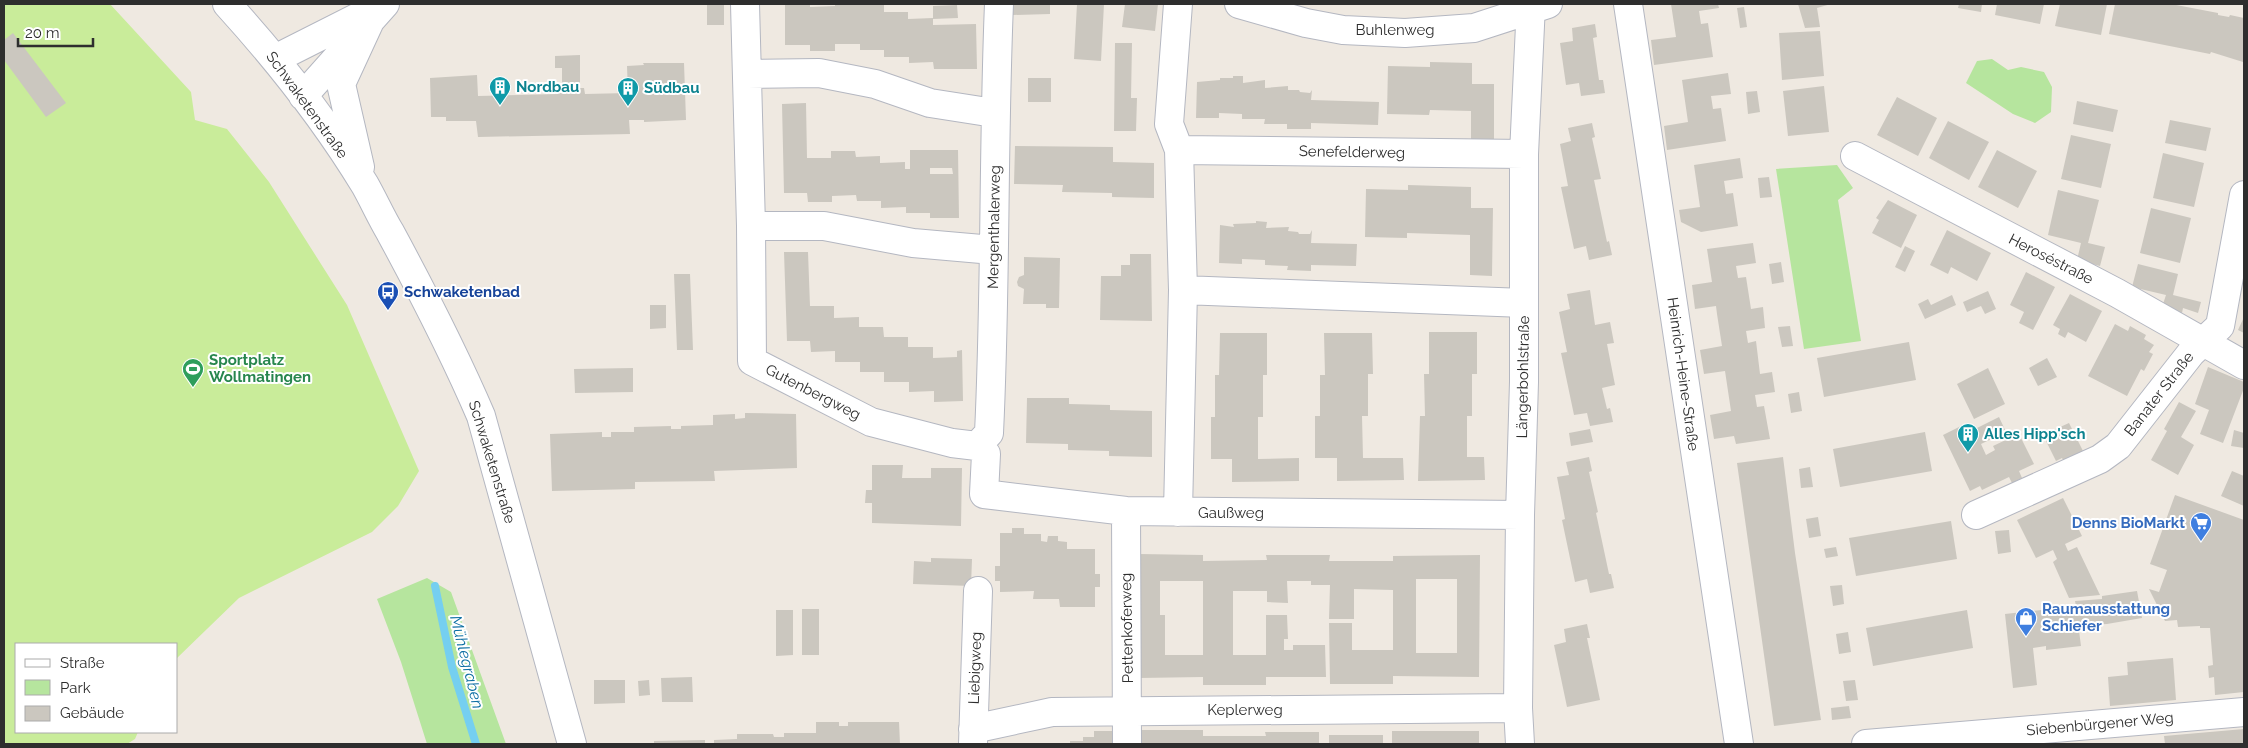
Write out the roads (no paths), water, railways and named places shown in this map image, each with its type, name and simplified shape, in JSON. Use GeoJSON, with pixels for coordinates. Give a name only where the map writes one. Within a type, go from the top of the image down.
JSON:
{"type":"FeatureCollection","features":[{"type":"Feature","properties":{"kind":"street","name":"Schwaketenstraße"},"geometry":{"type":"LineString","coordinates":[[227,4],[275,59],[365,185],[422,291],[461,369],[482,416],[572,744]]}},
{"type":"Feature","properties":{"kind":"street","name":"Gutenbergweg"},"geometry":{"type":"LineString","coordinates":[[745,4],[751,226],[752,361],[871,422],[981,450]]}},
{"type":"Feature","properties":{"kind":"street","name":"Mergenthalerweg"},"geometry":{"type":"LineString","coordinates":[[981,450],[990,433],[994,337],[993,250],[996,209],[994,112],[999,4]]}},
{"type":"Feature","properties":{"kind":"street"},"geometry":{"type":"LineString","coordinates":[[1178,4],[1170,124],[1179,150],[1183,290],[1178,512]]}},
{"type":"Feature","properties":{"kind":"street","name":"Buhlenweg"},"geometry":{"type":"LineString","coordinates":[[1239,4],[1306,23],[1343,30],[1405,33],[1474,28],[1538,6]]}},
{"type":"Feature","properties":{"kind":"street","name":"Heinrich-Heine-Straße"},"geometry":{"type":"LineString","coordinates":[[1628,4],[1739,744]]}},
{"type":"Feature","properties":{"kind":"street","name":"Längerbohlstraße"},"geometry":{"type":"LineString","coordinates":[[1520,744],[1518,708],[1524,303],[1524,154],[1538,6]]}},
{"type":"Feature","properties":{"kind":"street"},"geometry":{"type":"LineString","coordinates":[[275,59],[380,9]]}},
{"type":"Feature","properties":{"kind":"street"},"geometry":{"type":"LineString","coordinates":[[303,96],[380,9]]}},
{"type":"Feature","properties":{"kind":"street"},"geometry":{"type":"LineString","coordinates":[[365,185],[341,84],[380,9]]}},
{"type":"Feature","properties":{"kind":"street"},"geometry":{"type":"LineString","coordinates":[[748,74],[818,74],[876,84],[930,104],[994,112]]}},
{"type":"Feature","properties":{"kind":"street","name":"Senefelderweg"},"geometry":{"type":"LineString","coordinates":[[1179,150],[1524,154]]}},
{"type":"Feature","properties":{"kind":"street","name":"Heroséstraße"},"geometry":{"type":"LineString","coordinates":[[1855,156],[2117,293],[2244,365]]}},
{"type":"Feature","properties":{"kind":"street","name":"Banater Straße"},"geometry":{"type":"LineString","coordinates":[[1976,515],[2100,459],[2118,446],[2191,353],[2220,326],[2244,195]]}},
{"type":"Feature","properties":{"kind":"street"},"geometry":{"type":"LineString","coordinates":[[751,226],[824,226],[913,244],[993,250]]}},
{"type":"Feature","properties":{"kind":"street"},"geometry":{"type":"LineString","coordinates":[[1183,290],[1524,303]]}},
{"type":"Feature","properties":{"kind":"street","name":"Gaußweg"},"geometry":{"type":"LineString","coordinates":[[981,450],[984,494],[1126,511],[1520,515]]}},
{"type":"Feature","properties":{"kind":"street","name":"Pettenkoferweg"},"geometry":{"type":"LineString","coordinates":[[1126,511],[1127,744]]}},
{"type":"Feature","properties":{"kind":"street","name":"Liebigweg"},"geometry":{"type":"LineString","coordinates":[[973,736],[978,591]]}},
{"type":"Feature","properties":{"kind":"street","name":"Keplerweg"},"geometry":{"type":"LineString","coordinates":[[973,736],[1052,712],[1518,708]]}},
{"type":"Feature","properties":{"kind":"street","name":"Siebenbürgener Weg"},"geometry":{"type":"LineString","coordinates":[[1866,744],[1908,742],[2244,712]]}},
{"type":"Feature","properties":{"kind":"waterway","name":"Mühlegraben"},"geometry":{"type":"LineString","coordinates":[[435,586],[452,667],[476,744]]}},
{"type":"Feature","properties":{"kind":"place","name":"Nordbau"},"geometry":{"type":"Point","coordinates":[500,106]}},
{"type":"Feature","properties":{"kind":"place","name":"Südbau"},"geometry":{"type":"Point","coordinates":[628,107]}},
{"type":"Feature","properties":{"kind":"place","name":"Schwaketenbad"},"geometry":{"type":"Point","coordinates":[388,311]}},
{"type":"Feature","properties":{"kind":"place","name":"Sportplatz Wollmatingen"},"geometry":{"type":"Point","coordinates":[193,388]}},
{"type":"Feature","properties":{"kind":"place","name":"Alles Hipp'sch"},"geometry":{"type":"Point","coordinates":[1968,453]}},
{"type":"Feature","properties":{"kind":"place","name":"Denns BioMarkt"},"geometry":{"type":"Point","coordinates":[2201,542]}},
{"type":"Feature","properties":{"kind":"place","name":"Raumausstattung Schiefer"},"geometry":{"type":"Point","coordinates":[2026,637]}}]}
